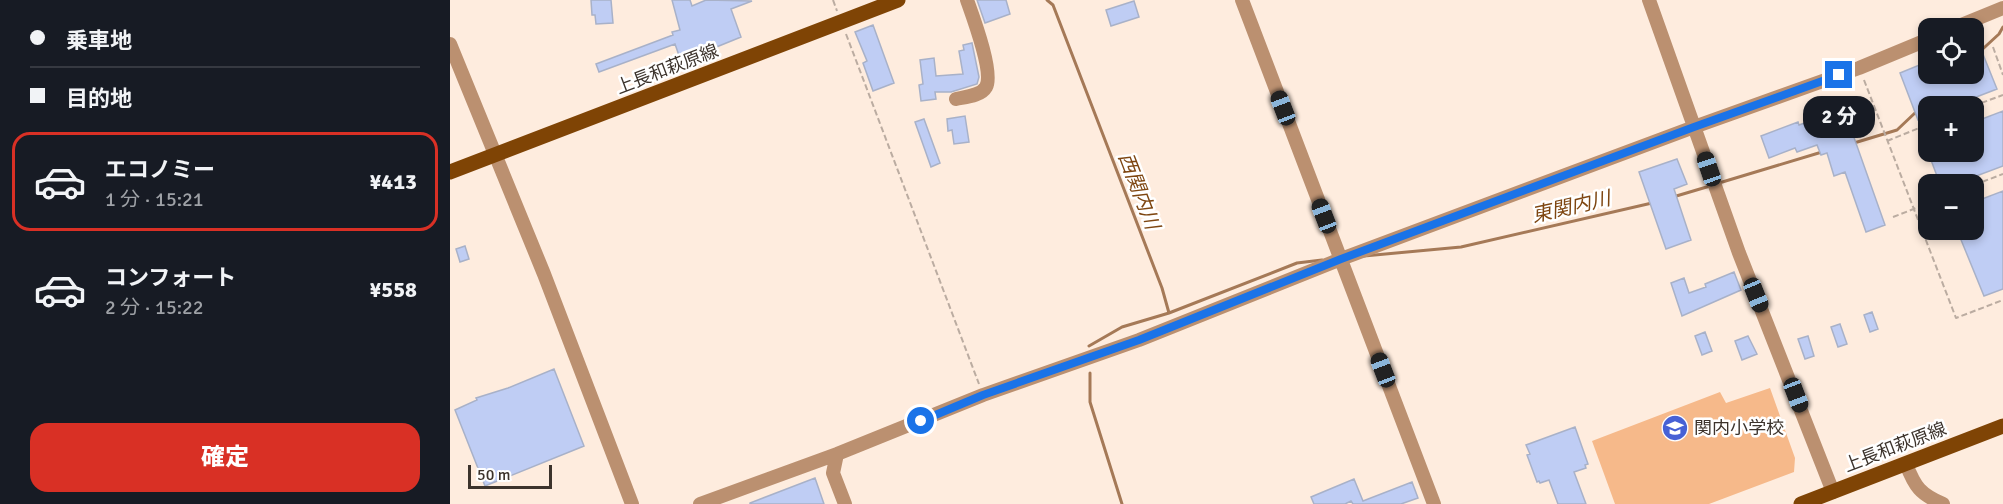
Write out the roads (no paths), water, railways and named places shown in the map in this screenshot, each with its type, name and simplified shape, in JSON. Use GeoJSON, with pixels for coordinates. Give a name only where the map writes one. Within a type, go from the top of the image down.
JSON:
{"type":"FeatureCollection","features":[{"type":"Feature","properties":{"kind":"main road","name":"上長和萩原線"},"geometry":{"type":"LineString","coordinates":[[450,172],[898,0]]}},
{"type":"Feature","properties":{"kind":"main road","name":"上長和萩原線"},"geometry":{"type":"LineString","coordinates":[[1801,504],[2003,426]]}},
{"type":"Feature","properties":{"kind":"street"},"geometry":{"type":"LineString","coordinates":[[956,99],[979,93],[986,87],[988,76],[982,46],[967,0]]}},
{"type":"Feature","properties":{"kind":"street"},"geometry":{"type":"LineString","coordinates":[[1242,0],[1434,504]]}},
{"type":"Feature","properties":{"kind":"street"},"geometry":{"type":"LineString","coordinates":[[1649,0],[1739,253],[1833,492]]}},
{"type":"Feature","properties":{"kind":"street"},"geometry":{"type":"LineString","coordinates":[[1978,18],[2003,8]]}},
{"type":"Feature","properties":{"kind":"street"},"geometry":{"type":"LineString","coordinates":[[450,44],[544,274],[633,504]]}},
{"type":"Feature","properties":{"kind":"street"},"geometry":{"type":"LineString","coordinates":[[700,504],[837,454],[983,395],[1139,340],[1341,259],[1859,68],[1918,44]]}},
{"type":"Feature","properties":{"kind":"street"},"geometry":{"type":"LineString","coordinates":[[837,454],[833,473],[845,504]]}},
{"type":"Feature","properties":{"kind":"street"},"geometry":{"type":"LineString","coordinates":[[1906,464],[1920,492],[1943,504]]}},
{"type":"Feature","properties":{"kind":"waterway","name":"西関内川"},"geometry":{"type":"LineString","coordinates":[[1047,0],[1053,5],[1162,288],[1169,313]]}},
{"type":"Feature","properties":{"kind":"waterway","name":"東関内川"},"geometry":{"type":"LineString","coordinates":[[1984,48],[2003,27]]}},
{"type":"Feature","properties":{"kind":"waterway","name":"東関内川"},"geometry":{"type":"LineString","coordinates":[[1854,143],[1897,130],[1916,112]]}},
{"type":"Feature","properties":{"kind":"waterway","name":"東関内川"},"geometry":{"type":"LineString","coordinates":[[1719,183],[1822,152]]}},
{"type":"Feature","properties":{"kind":"waterway","name":"東関内川"},"geometry":{"type":"LineString","coordinates":[[1673,197],[1710,186]]}},
{"type":"Feature","properties":{"kind":"waterway","name":"東関内川"},"geometry":{"type":"LineString","coordinates":[[1364,256],[1461,247],[1652,203]]}},
{"type":"Feature","properties":{"kind":"waterway","name":"東関内川"},"geometry":{"type":"LineString","coordinates":[[1089,346],[1122,327],[1169,313],[1297,263],[1322,260]]}},
{"type":"Feature","properties":{"kind":"waterway","name":"西関内川"},"geometry":{"type":"LineString","coordinates":[[1090,373],[1090,402],[1122,504]]}},
{"type":"Feature","properties":{"kind":"place","name":"関内小学校"},"geometry":{"type":"Point","coordinates":[1675,428]}}]}
